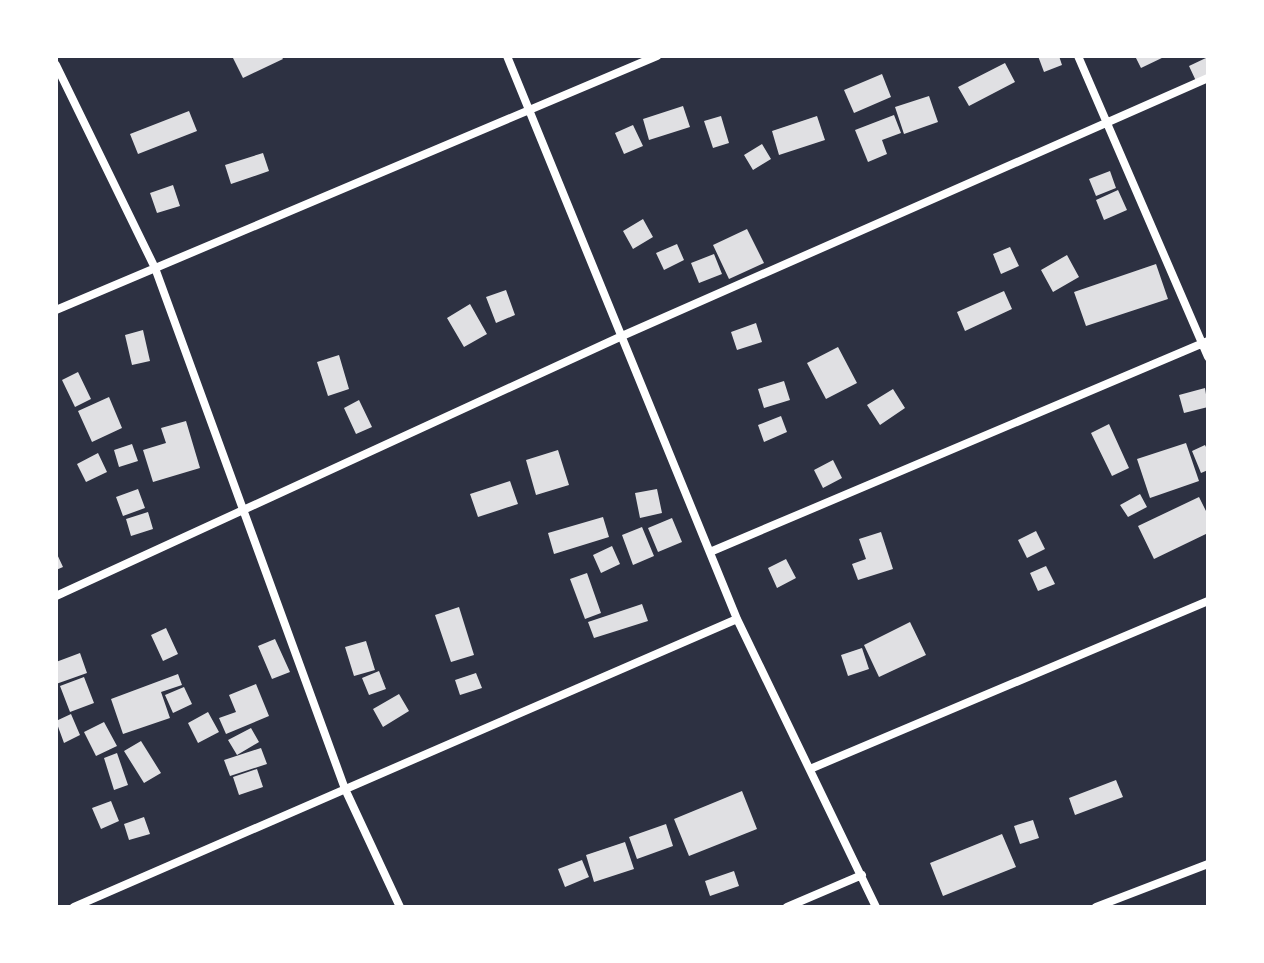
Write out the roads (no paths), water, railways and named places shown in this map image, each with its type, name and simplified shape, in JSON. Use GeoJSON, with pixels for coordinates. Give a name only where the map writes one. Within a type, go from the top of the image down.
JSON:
{"type":"FeatureCollection","features":[{"type":"Feature","properties":{"kind":"street"},"geometry":{"type":"LineString","coordinates":[[507,56],[737,619],[876,907]]}},
{"type":"Feature","properties":{"kind":"street"},"geometry":{"type":"LineString","coordinates":[[56,310],[657,56]]}},
{"type":"Feature","properties":{"kind":"street"},"geometry":{"type":"LineString","coordinates":[[1078,56],[1205,342],[1208,357]]}},
{"type":"Feature","properties":{"kind":"street"},"geometry":{"type":"LineString","coordinates":[[56,65],[155,268],[345,789],[400,907]]}},
{"type":"Feature","properties":{"kind":"street"},"geometry":{"type":"LineString","coordinates":[[56,596],[622,336],[1208,78]]}},
{"type":"Feature","properties":{"kind":"street"},"geometry":{"type":"LineString","coordinates":[[710,552],[1205,342]]}},
{"type":"Feature","properties":{"kind":"street"},"geometry":{"type":"LineString","coordinates":[[810,769],[1208,601]]}},
{"type":"Feature","properties":{"kind":"street"},"geometry":{"type":"LineString","coordinates":[[74,907],[737,619]]}},
{"type":"Feature","properties":{"kind":"street"},"geometry":{"type":"LineString","coordinates":[[1096,907],[1208,864]]}},
{"type":"Feature","properties":{"kind":"street"},"geometry":{"type":"LineString","coordinates":[[787,907],[862,875]]}}]}
